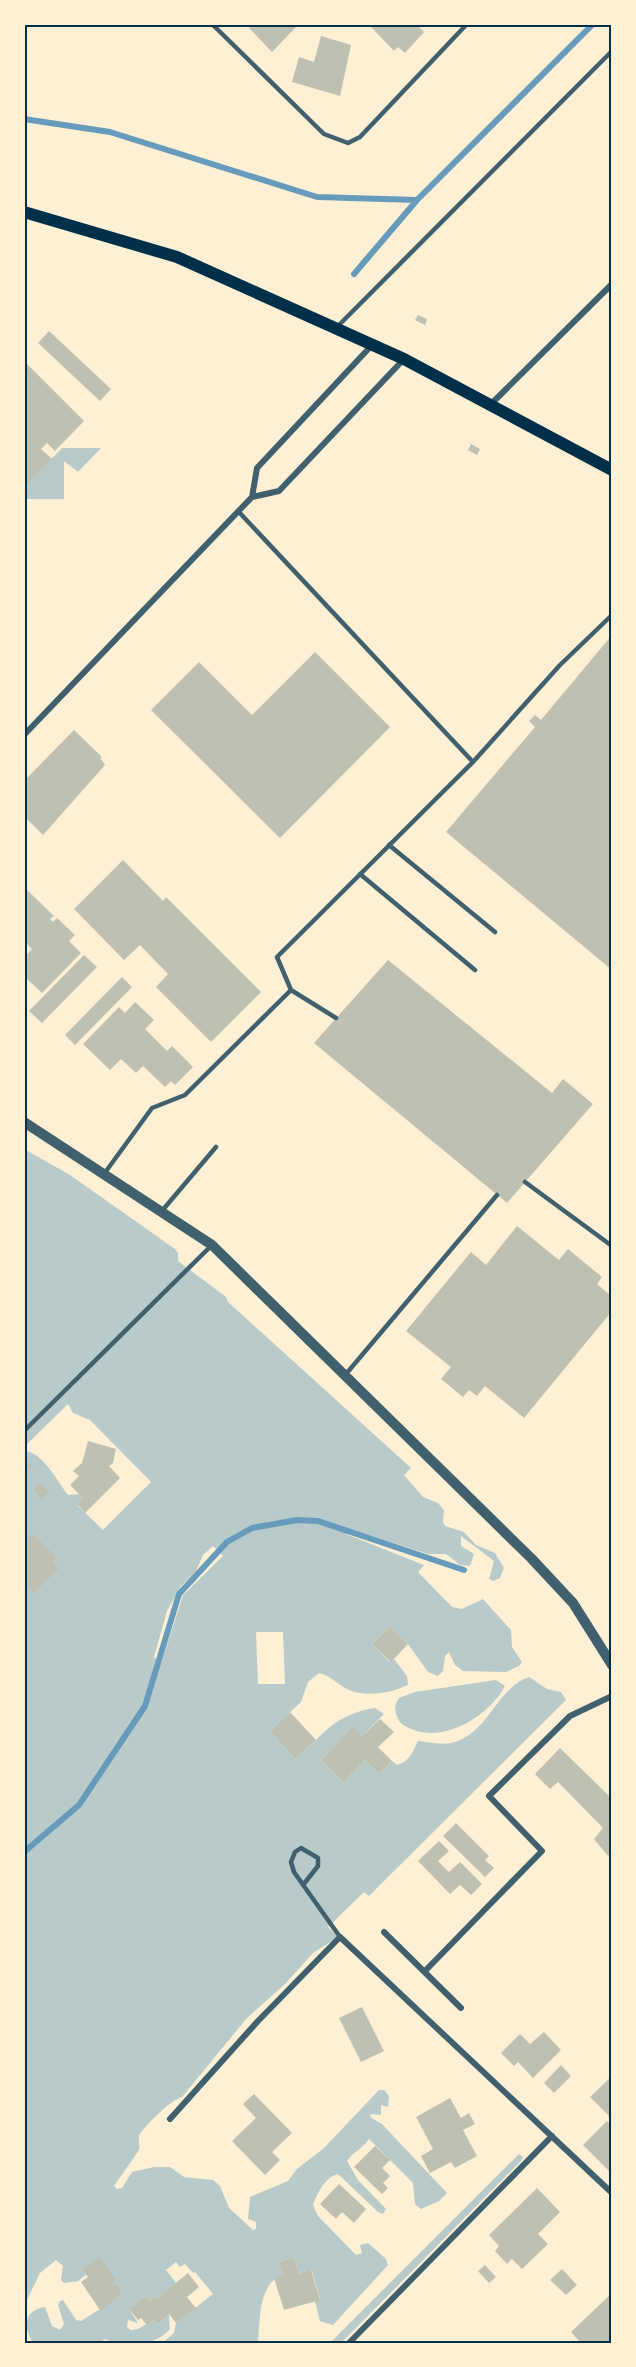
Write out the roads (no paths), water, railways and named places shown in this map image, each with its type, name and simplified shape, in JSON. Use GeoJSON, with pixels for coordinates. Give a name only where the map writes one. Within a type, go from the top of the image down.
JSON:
{"type":"FeatureCollection","features":[{"type":"Feature","properties":{"kind":"main road"},"geometry":{"type":"LineString","coordinates":[[24,212],[177,257],[404,359],[612,470]]}},
{"type":"Feature","properties":{"kind":"street"},"geometry":{"type":"LineString","coordinates":[[491,404],[612,284]]}},
{"type":"Feature","properties":{"kind":"street"},"geometry":{"type":"LineString","coordinates":[[252,497],[257,468],[372,345]]}},
{"type":"Feature","properties":{"kind":"street"},"geometry":{"type":"LineString","coordinates":[[24,735],[252,497],[279,490],[404,359]]}},
{"type":"Feature","properties":{"kind":"street"},"geometry":{"type":"LineString","coordinates":[[24,1122],[212,1245],[343,1377],[515,1542],[573,1604],[612,1665]]}},
{"type":"Feature","properties":{"kind":"street"},"geometry":{"type":"LineString","coordinates":[[600,1646],[612,1674]]}},
{"type":"Feature","properties":{"kind":"street"},"geometry":{"type":"LineString","coordinates":[[425,1971],[542,1851],[489,1796],[570,1716],[612,1696]]}},
{"type":"Feature","properties":{"kind":"street"},"geometry":{"type":"LineString","coordinates":[[384,1932],[460,2008]]}},
{"type":"Feature","properties":{"kind":"street"},"geometry":{"type":"LineString","coordinates":[[170,2119],[258,2021],[340,1937],[612,2193]]}},
{"type":"Feature","properties":{"kind":"street"},"geometry":{"type":"LineString","coordinates":[[349,2343],[552,2136]]}},
{"type":"Feature","properties":{"kind":"lane"},"geometry":{"type":"LineString","coordinates":[[212,24],[324,134],[348,143],[360,137],[467,24]]}},
{"type":"Feature","properties":{"kind":"lane"},"geometry":{"type":"LineString","coordinates":[[336,329],[612,51]]}},
{"type":"Feature","properties":{"kind":"lane"},"geometry":{"type":"LineString","coordinates":[[238,511],[473,762]]}},
{"type":"Feature","properties":{"kind":"lane"},"geometry":{"type":"LineString","coordinates":[[336,1018],[291,990],[277,957],[473,762],[560,665],[612,615]]}},
{"type":"Feature","properties":{"kind":"lane"},"geometry":{"type":"LineString","coordinates":[[389,845],[495,932]]}},
{"type":"Feature","properties":{"kind":"lane"},"geometry":{"type":"LineString","coordinates":[[360,874],[475,970]]}},
{"type":"Feature","properties":{"kind":"lane"},"geometry":{"type":"LineString","coordinates":[[104,1175],[152,1108],[185,1095],[291,990]]}},
{"type":"Feature","properties":{"kind":"lane"},"geometry":{"type":"LineString","coordinates":[[161,1212],[216,1147]]}},
{"type":"Feature","properties":{"kind":"lane"},"geometry":{"type":"LineString","coordinates":[[525,1182],[612,1246]]}},
{"type":"Feature","properties":{"kind":"lane"},"geometry":{"type":"LineString","coordinates":[[343,1377],[497,1195]]}},
{"type":"Feature","properties":{"kind":"lane"},"geometry":{"type":"LineString","coordinates":[[24,1431],[212,1245]]}},
{"type":"Feature","properties":{"kind":"lane"},"geometry":{"type":"LineString","coordinates":[[303,1885],[318,1866],[318,1858],[302,1848],[295,1852],[291,1862],[294,1872],[303,1885],[340,1937]]}},
{"type":"Feature","properties":{"kind":"waterway"},"geometry":{"type":"LineString","coordinates":[[24,119],[110,132],[317,197],[417,200],[593,24]]}},
{"type":"Feature","properties":{"kind":"waterway"},"geometry":{"type":"LineString","coordinates":[[354,274],[417,200]]}},
{"type":"Feature","properties":{"kind":"waterway"},"geometry":{"type":"LineString","coordinates":[[24,1852],[79,1805],[145,1706],[179,1594],[227,1542],[252,1528],[297,1520],[318,1521],[464,1570]]}}]}
